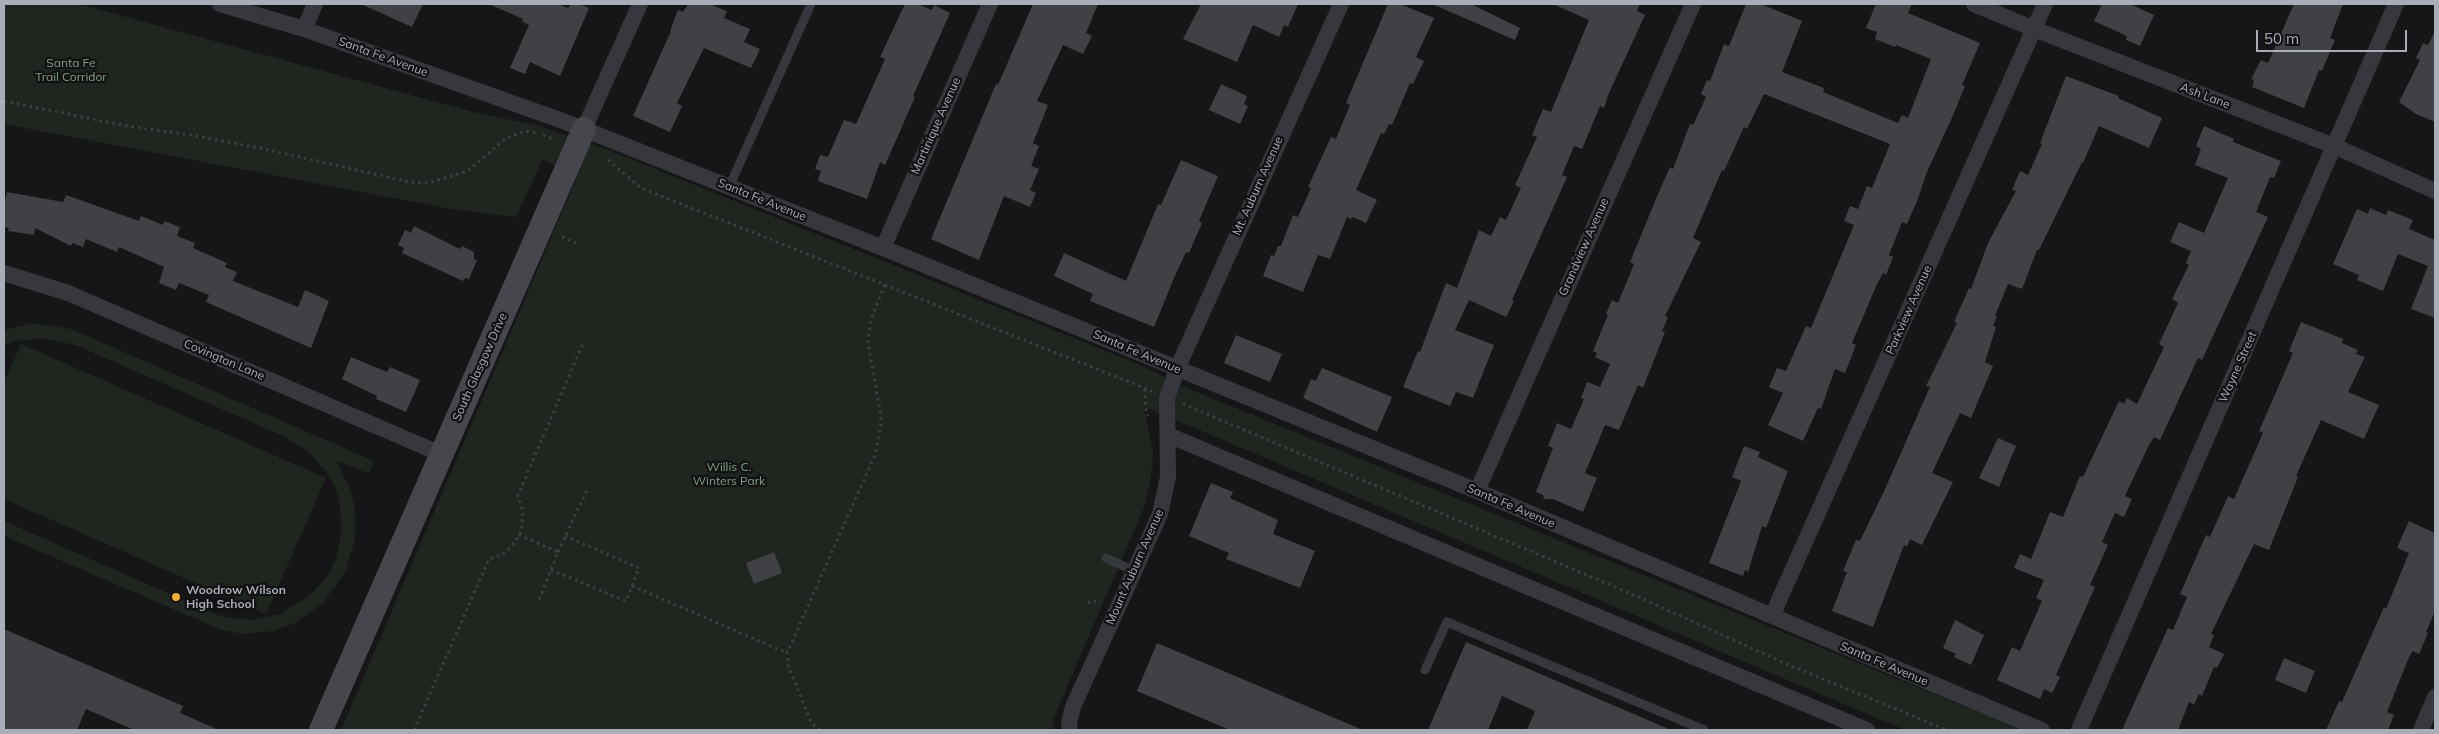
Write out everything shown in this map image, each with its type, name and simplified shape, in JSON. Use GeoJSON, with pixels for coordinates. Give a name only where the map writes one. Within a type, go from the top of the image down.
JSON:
{"type":"FeatureCollection","features":[{"type":"Feature","properties":{"kind":"street","name":"Santa Fe Avenue"},"geometry":{"type":"LineString","coordinates":[[220,4],[304,29],[584,129],[883,248],[1477,491],[2042,730]]}},
{"type":"Feature","properties":{"kind":"street"},"geometry":{"type":"LineString","coordinates":[[304,29],[315,4]]}},
{"type":"Feature","properties":{"kind":"street","name":"South Glasgow Drive"},"geometry":{"type":"LineString","coordinates":[[321,730],[640,4]]}},
{"type":"Feature","properties":{"kind":"street","name":"Martinique Avenue"},"geometry":{"type":"LineString","coordinates":[[883,248],[990,4]]}},
{"type":"Feature","properties":{"kind":"street","name":"Mt. Auburn Avenue"},"geometry":{"type":"LineString","coordinates":[[1177,369],[1341,4]]}},
{"type":"Feature","properties":{"kind":"street","name":"Grandview Avenue"},"geometry":{"type":"LineString","coordinates":[[1477,491],[1693,4]]}},
{"type":"Feature","properties":{"kind":"street","name":"Ash Lane"},"geometry":{"type":"LineString","coordinates":[[1974,4],[2334,146],[2435,191]]}},
{"type":"Feature","properties":{"kind":"street","name":"Parkview Avenue"},"geometry":{"type":"LineString","coordinates":[[1772,616],[2045,4]]}},
{"type":"Feature","properties":{"kind":"street","name":"Wayne Street"},"geometry":{"type":"LineString","coordinates":[[2079,730],[2396,4]]}},
{"type":"Feature","properties":{"kind":"street","name":"Covington Lane"},"geometry":{"type":"LineString","coordinates":[[4,273],[68,293],[441,454]]}},
{"type":"Feature","properties":{"kind":"street","name":"Mount Auburn Avenue"},"geometry":{"type":"LineString","coordinates":[[1070,730],[1069,722],[1073,707],[1160,514],[1168,477],[1167,398],[1177,369]]}},
{"type":"Feature","properties":{"kind":"street"},"geometry":{"type":"LineString","coordinates":[[1168,435],[1867,730]]}},
{"type":"Feature","properties":{"kind":"street"},"geometry":{"type":"LineString","coordinates":[[2421,730],[2435,697]]}},
{"type":"Feature","properties":{"kind":"lane"},"geometry":{"type":"LineString","coordinates":[[729,187],[811,4]]}},
{"type":"Feature","properties":{"kind":"lane"},"geometry":{"type":"LineString","coordinates":[[1106,558],[1134,571]]}},
{"type":"Feature","properties":{"kind":"lane"},"geometry":{"type":"LineString","coordinates":[[1424,670],[1447,622],[1704,730]]}},
{"type":"Feature","properties":{"kind":"path"},"geometry":{"type":"LineString","coordinates":[[4,101],[132,127],[192,135],[250,146],[409,182],[428,183],[468,171],[483,160],[506,138],[525,131],[536,132],[560,142]]}},
{"type":"Feature","properties":{"kind":"path"},"geometry":{"type":"LineString","coordinates":[[605,159],[613,163],[641,188],[1153,392]]}},
{"type":"Feature","properties":{"kind":"path"},"geometry":{"type":"LineString","coordinates":[[562,237],[576,243]]}},
{"type":"Feature","properties":{"kind":"path"},"geometry":{"type":"LineString","coordinates":[[820,730],[811,722],[788,665],[787,653],[875,455],[881,426],[868,337],[871,319],[885,284]]}},
{"type":"Feature","properties":{"kind":"path"},"geometry":{"type":"LineString","coordinates":[[414,730],[489,559],[503,554],[519,535],[523,512],[518,495],[584,340]]}},
{"type":"Feature","properties":{"kind":"path"},"geometry":{"type":"LineString","coordinates":[[1182,403],[1634,595],[1791,666],[1947,730]]}},
{"type":"Feature","properties":{"kind":"path"},"geometry":{"type":"LineString","coordinates":[[539,600],[558,552],[588,488]]}},
{"type":"Feature","properties":{"kind":"path"},"geometry":{"type":"LineString","coordinates":[[519,535],[558,552]]}},
{"type":"Feature","properties":{"kind":"path"},"geometry":{"type":"LineString","coordinates":[[551,570],[626,601],[639,568],[566,536]]}},
{"type":"Feature","properties":{"kind":"path"},"geometry":{"type":"LineString","coordinates":[[632,586],[787,653]]}},
{"type":"Feature","properties":{"kind":"path"},"geometry":{"type":"LineString","coordinates":[[1088,604],[1092,600],[1105,606]]}},
{"type":"Feature","properties":{"kind":"green space","name":"Willis C. Winters Park"},"geometry":{"type":"Polygon","coordinates":[[[4,4],[79,4],[473,112],[539,126],[606,149],[1138,364],[1187,388],[2022,730],[1905,730],[1143,406],[1153,450],[1151,477],[1144,508],[1054,717],[1052,730],[341,730],[577,177],[543,159],[516,217],[451,209],[4,124],[4,4]]]}},
{"type":"Feature","properties":{"kind":"green space"},"geometry":{"type":"Polygon","coordinates":[[[34,323],[71,329],[374,461],[369,474],[336,460],[350,489],[355,507],[355,540],[345,572],[322,604],[295,623],[273,631],[243,634],[222,630],[4,536],[4,521],[215,614],[228,618],[253,620],[280,614],[312,594],[329,573],[336,559],[341,534],[340,504],[335,487],[327,473],[308,451],[283,436],[78,346],[45,338],[17,341],[4,345],[4,330],[34,323]]]}},
{"type":"Feature","properties":{"kind":"green space"},"geometry":{"type":"Polygon","coordinates":[[[21,344],[326,478],[266,614],[4,499],[4,383],[21,344]]]}},
{"type":"Feature","properties":{"kind":"building"},"geometry":{"type":"Polygon","coordinates":[[[361,4],[423,4],[412,27],[361,4]]]}},
{"type":"Feature","properties":{"kind":"building"},"geometry":{"type":"Polygon","coordinates":[[[489,4],[557,4],[568,8],[571,4],[579,4],[589,8],[560,76],[530,62],[525,74],[510,68],[529,25],[522,21],[523,19],[489,4]]]}},
{"type":"Feature","properties":{"kind":"building"},"geometry":{"type":"Polygon","coordinates":[[[688,4],[709,4],[727,11],[724,18],[750,29],[744,42],[760,49],[751,68],[704,48],[677,103],[682,106],[670,132],[633,116],[671,31],[678,10],[683,12],[688,4]]]}},
{"type":"Feature","properties":{"kind":"building"},"geometry":{"type":"Polygon","coordinates":[[[905,4],[917,4],[932,10],[934,5],[950,13],[885,165],[880,162],[867,199],[818,181],[821,171],[815,169],[820,155],[828,157],[844,120],[856,124],[885,59],[880,57],[905,4]]]}},
{"type":"Feature","properties":{"kind":"building"},"geometry":{"type":"Polygon","coordinates":[[[1033,4],[1098,4],[1086,33],[1092,36],[1083,54],[1063,45],[1037,101],[1048,105],[1033,143],[1039,146],[1031,166],[1039,169],[1030,190],[1036,193],[1030,207],[1004,196],[979,260],[931,239],[996,84],[998,85],[1033,4]]]}},
{"type":"Feature","properties":{"kind":"building"},"geometry":{"type":"Polygon","coordinates":[[[1201,4],[1298,4],[1288,27],[1284,25],[1279,37],[1253,25],[1237,62],[1183,39],[1201,4]]]}},
{"type":"Feature","properties":{"kind":"building"},"geometry":{"type":"Polygon","coordinates":[[[1388,4],[1400,4],[1434,18],[1416,57],[1424,61],[1413,84],[1410,83],[1392,125],[1389,124],[1384,134],[1381,133],[1356,190],[1377,200],[1366,223],[1353,217],[1351,219],[1347,217],[1330,259],[1318,255],[1303,292],[1263,276],[1271,255],[1274,256],[1278,246],[1281,246],[1293,215],[1298,217],[1311,188],[1308,187],[1331,137],[1336,139],[1350,105],[1346,103],[1388,4]]]}},
{"type":"Feature","properties":{"kind":"building"},"geometry":{"type":"Polygon","coordinates":[[[1432,4],[1471,4],[1520,28],[1515,40],[1432,4]]]}},
{"type":"Feature","properties":{"kind":"building"},"geometry":{"type":"Polygon","coordinates":[[[1553,4],[1640,4],[1637,11],[1645,15],[1604,108],[1600,106],[1582,149],[1574,146],[1562,175],[1567,177],[1506,317],[1469,300],[1455,330],[1494,345],[1473,398],[1456,392],[1450,406],[1403,387],[1418,351],[1420,352],[1446,283],[1457,288],[1479,230],[1491,236],[1500,217],[1506,220],[1521,188],[1515,185],[1537,137],[1532,135],[1543,109],[1551,112],[1589,20],[1553,4]]]}},
{"type":"Feature","properties":{"kind":"building"},"geometry":{"type":"Polygon","coordinates":[[[1746,4],[1761,4],[1802,21],[1782,72],[1824,88],[1823,92],[1898,123],[1902,115],[1908,118],[1931,59],[1875,39],[1877,32],[1866,28],[1876,4],[1912,4],[1908,13],[1980,43],[1962,85],[1965,86],[1927,172],[1907,224],[1902,222],[1889,255],[1893,257],[1886,275],[1883,273],[1877,284],[1852,343],[1856,345],[1845,373],[1835,369],[1821,409],[1818,408],[1803,441],[1768,425],[1783,393],[1769,387],[1777,368],[1786,371],[1806,326],[1811,328],[1854,225],[1844,221],[1850,206],[1858,209],[1867,186],[1872,188],[1890,144],[1764,94],[1747,129],[1744,127],[1724,171],[1722,170],[1693,238],[1701,242],[1665,316],[1668,317],[1662,331],[1665,332],[1643,388],[1638,385],[1619,430],[1605,425],[1585,473],[1597,478],[1583,512],[1553,499],[1544,499],[1543,495],[1536,492],[1553,448],[1548,446],[1557,423],[1571,429],[1584,399],[1581,398],[1587,382],[1600,387],[1610,364],[1595,357],[1597,353],[1593,351],[1608,315],[1606,314],[1612,300],[1618,303],[1634,264],[1630,262],[1658,194],[1670,167],[1673,169],[1690,124],[1693,125],[1706,97],[1701,94],[1707,80],[1710,81],[1724,44],[1729,46],[1746,4]]]}},
{"type":"Feature","properties":{"kind":"building"},"geometry":{"type":"Polygon","coordinates":[[[2102,4],[2130,4],[2154,15],[2140,46],[2126,40],[2127,36],[2094,21],[2102,4]]]}},
{"type":"Feature","properties":{"kind":"building"},"geometry":{"type":"Polygon","coordinates":[[[2294,4],[2343,4],[2330,38],[2335,40],[2322,71],[2319,70],[2304,108],[2252,87],[2254,80],[2251,79],[2261,60],[2268,63],[2294,4]]]}},
{"type":"Feature","properties":{"kind":"building"},"geometry":{"type":"Polygon","coordinates":[[[2435,31],[2435,122],[2416,114],[2399,102],[2420,60],[2416,58],[2423,43],[2428,45],[2435,31]]]}},
{"type":"Feature","properties":{"kind":"building"},"geometry":{"type":"Polygon","coordinates":[[[2066,76],[2119,96],[2118,98],[2162,118],[2149,148],[2099,126],[2083,163],[2039,250],[2037,250],[2022,289],[2008,284],[1995,316],[1997,317],[1993,326],[1996,327],[1985,362],[1993,366],[1971,418],[1960,413],[1932,473],[1953,482],[1922,545],[1910,539],[1907,547],[1904,545],[1873,627],[1832,611],[1847,572],[1843,571],[1856,540],[1860,541],[1885,489],[1930,387],[1926,386],[1957,323],[1954,322],[1969,288],[1971,289],[1988,243],[2016,191],[2012,190],[2020,171],[2028,175],[2042,144],[2040,143],[2066,76]]]}},
{"type":"Feature","properties":{"kind":"building"},"geometry":{"type":"Polygon","coordinates":[[[1221,84],[1247,96],[1244,104],[1248,106],[1240,124],[1209,110],[1221,84]]]}},
{"type":"Feature","properties":{"kind":"building"},"geometry":{"type":"Polygon","coordinates":[[[2204,126],[2234,139],[2233,142],[2281,161],[2274,178],[2270,177],[2256,212],[2268,217],[2202,360],[2198,358],[2160,440],[2154,437],[2148,447],[2125,496],[2132,499],[2124,517],[2115,513],[2102,542],[2108,545],[2090,585],[2095,587],[2056,675],[2060,677],[2052,693],[2044,689],[2040,699],[1997,680],[2012,647],[2020,651],[2042,601],[2036,598],[2044,580],[2014,568],[2020,554],[2031,559],[2050,512],[2063,517],[2080,476],[2083,477],[2119,401],[2124,404],[2127,398],[2137,404],[2164,347],[2159,344],[2178,303],[2172,299],[2189,265],[2186,263],[2191,251],[2170,242],[2179,222],[2204,233],[2228,178],[2195,165],[2201,149],[2196,146],[2204,126]]]}},
{"type":"Feature","properties":{"kind":"building"},"geometry":{"type":"Polygon","coordinates":[[[1181,160],[1218,176],[1199,221],[1202,223],[1189,253],[1186,252],[1174,278],[1154,327],[1090,301],[1093,294],[1054,276],[1064,253],[1126,281],[1158,204],[1161,205],[1181,160]]]}},
{"type":"Feature","properties":{"kind":"building"},"geometry":{"type":"Polygon","coordinates":[[[7,192],[63,202],[66,195],[139,221],[141,216],[163,225],[164,221],[180,227],[177,236],[195,243],[193,248],[227,263],[225,267],[237,272],[233,281],[298,307],[305,290],[329,301],[311,348],[206,302],[209,295],[179,283],[176,290],[159,283],[164,267],[119,247],[117,252],[86,239],[83,247],[72,243],[71,246],[35,228],[34,235],[8,231],[9,228],[4,227],[4,206],[7,192]]]}},
{"type":"Feature","properties":{"kind":"building"},"geometry":{"type":"Polygon","coordinates":[[[2370,208],[2386,215],[2388,210],[2413,220],[2409,229],[2435,240],[2435,318],[2411,309],[2428,266],[2398,254],[2383,291],[2357,280],[2359,275],[2333,264],[2357,209],[2368,214],[2370,208]]]}},
{"type":"Feature","properties":{"kind":"building"},"geometry":{"type":"Polygon","coordinates":[[[414,226],[460,249],[462,246],[474,252],[474,259],[477,260],[469,279],[465,278],[463,281],[402,253],[404,248],[398,245],[405,230],[411,233],[414,226]]]}},
{"type":"Feature","properties":{"kind":"building"},"geometry":{"type":"Polygon","coordinates":[[[2301,322],[2343,339],[2342,343],[2358,350],[2356,354],[2365,357],[2348,392],[2379,405],[2364,439],[2321,420],[2296,476],[2298,477],[2269,550],[2254,544],[2211,634],[2214,635],[2209,647],[2224,654],[2217,668],[2214,667],[2202,696],[2199,694],[2194,705],[2189,702],[2178,730],[2122,730],[2168,628],[2173,630],[2187,597],[2180,594],[2206,535],[2210,537],[2228,496],[2234,499],[2260,440],[2263,432],[2259,431],[2293,353],[2289,351],[2301,322]]]}},
{"type":"Feature","properties":{"kind":"building"},"geometry":{"type":"Polygon","coordinates":[[[1236,335],[1282,354],[1270,382],[1224,363],[1236,335]]]}},
{"type":"Feature","properties":{"kind":"building"},"geometry":{"type":"Polygon","coordinates":[[[351,357],[387,372],[390,367],[420,380],[406,412],[376,399],[377,396],[342,379],[351,357]]]}},
{"type":"Feature","properties":{"kind":"building"},"geometry":{"type":"Polygon","coordinates":[[[1322,368],[1392,397],[1377,432],[1303,398],[1311,379],[1316,381],[1322,368]]]}},
{"type":"Feature","properties":{"kind":"building"},"geometry":{"type":"Polygon","coordinates":[[[1998,438],[2016,446],[1999,487],[1979,478],[1998,438]]]}},
{"type":"Feature","properties":{"kind":"building"},"geometry":{"type":"Polygon","coordinates":[[[1744,446],[1760,452],[1758,457],[1788,471],[1766,528],[1762,526],[1748,572],[1745,570],[1743,576],[1709,563],[1741,481],[1732,477],[1744,446]]]}},
{"type":"Feature","properties":{"kind":"building"},"geometry":{"type":"Polygon","coordinates":[[[1211,483],[1233,492],[1230,498],[1278,520],[1273,534],[1315,551],[1300,588],[1226,559],[1229,553],[1189,536],[1211,483]]]}},
{"type":"Feature","properties":{"kind":"building"},"geometry":{"type":"Polygon","coordinates":[[[2409,521],[2435,533],[2435,611],[2426,632],[2428,633],[2419,654],[2413,651],[2409,657],[2387,712],[2394,715],[2388,730],[2326,730],[2339,701],[2342,702],[2384,607],[2386,609],[2409,553],[2397,548],[2409,521]]]}},
{"type":"Feature","properties":{"kind":"building"},"geometry":{"type":"Polygon","coordinates":[[[774,552],[782,573],[754,584],[746,563],[774,552]]]}},
{"type":"Feature","properties":{"kind":"building"},"geometry":{"type":"Polygon","coordinates":[[[1955,620],[1984,635],[1971,665],[1954,657],[1956,654],[1943,648],[1955,620]]]}},
{"type":"Feature","properties":{"kind":"building"},"geometry":{"type":"Polygon","coordinates":[[[4,629],[183,706],[180,713],[219,730],[134,730],[86,709],[77,730],[4,730],[4,629]]]}},
{"type":"Feature","properties":{"kind":"building"},"geometry":{"type":"Polygon","coordinates":[[[1466,642],[1671,730],[1527,730],[1535,711],[1502,696],[1488,730],[1428,730],[1466,642]]]}},
{"type":"Feature","properties":{"kind":"building"},"geometry":{"type":"Polygon","coordinates":[[[1157,643],[1363,730],[1230,730],[1137,691],[1157,643]]]}},
{"type":"Feature","properties":{"kind":"building"},"geometry":{"type":"Polygon","coordinates":[[[2284,658],[2315,671],[2306,693],[2275,680],[2284,658]]]}},
{"type":"Feature","properties":{"kind":"place","name":"Woodrow Wilson High School"},"geometry":{"type":"Point","coordinates":[176,597]}},
{"type":"Feature","properties":{"kind":"park label","name":"Santa Fe Trail Corridor"},"geometry":{"type":"Point","coordinates":[71,70]}}]}
